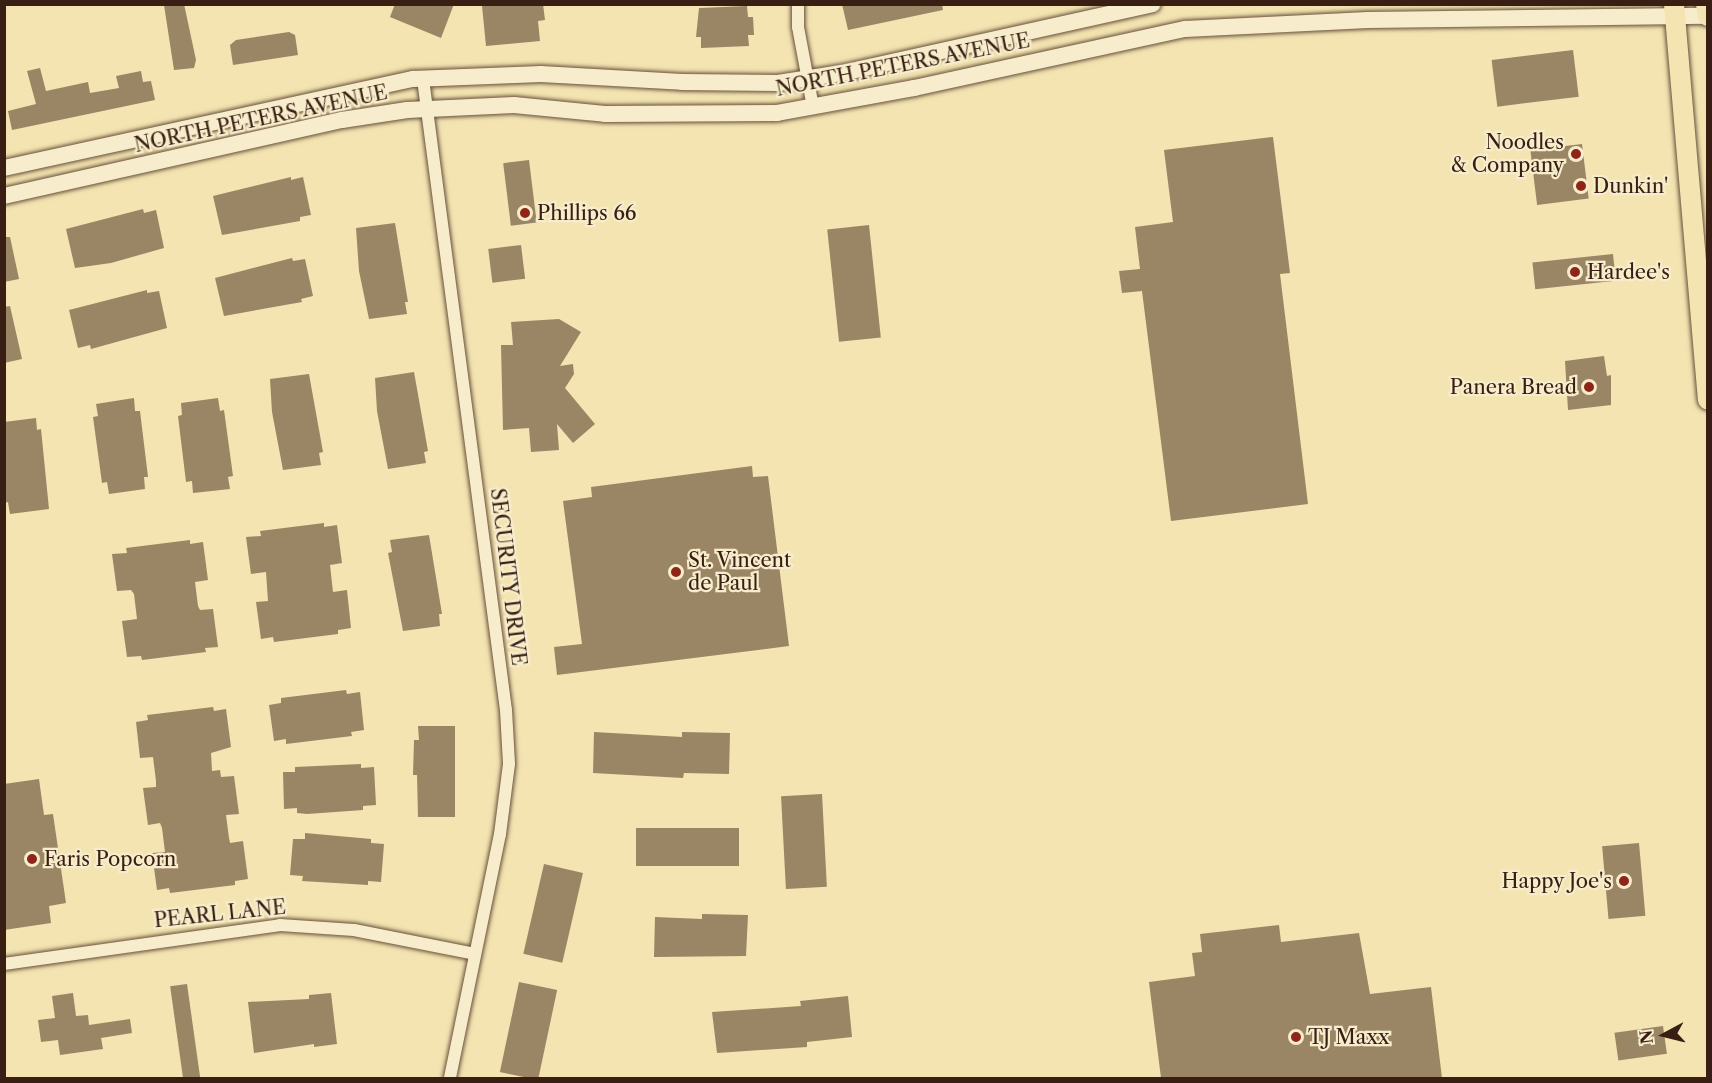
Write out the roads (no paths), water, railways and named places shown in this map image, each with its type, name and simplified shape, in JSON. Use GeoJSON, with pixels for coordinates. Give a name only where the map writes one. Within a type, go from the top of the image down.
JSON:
{"type":"FeatureCollection","features":[{"type":"Feature","properties":{"kind":"main road","name":"NORTH PETERS AVENUE"},"geometry":{"type":"LineString","coordinates":[[4,168],[423,79],[541,74],[682,82],[778,83],[1152,4]]}},
{"type":"Feature","properties":{"kind":"main road"},"geometry":{"type":"LineString","coordinates":[[1706,4],[1707,16]]}},
{"type":"Feature","properties":{"kind":"main road","name":"NORTH PETERS AVENUE"},"geometry":{"type":"LineString","coordinates":[[4,196],[342,120],[427,108],[514,105],[605,114],[777,113],[1185,29],[1368,20],[1674,11],[1707,16]]}},
{"type":"Feature","properties":{"kind":"main road"},"geometry":{"type":"LineString","coordinates":[[1674,11],[1706,362],[1707,399]]}},
{"type":"Feature","properties":{"kind":"street"},"geometry":{"type":"LineString","coordinates":[[798,4],[806,78],[813,107]]}},
{"type":"Feature","properties":{"kind":"street","name":"SECURITY DRIVE"},"geometry":{"type":"LineString","coordinates":[[423,79],[508,731],[509,764],[504,814],[450,1078]]}},
{"type":"Feature","properties":{"kind":"street","name":"PEARL LANE"},"geometry":{"type":"LineString","coordinates":[[4,964],[280,925],[354,930],[475,954]]}},
{"type":"Feature","properties":{"kind":"place","name":"Noodles & Company"},"geometry":{"type":"Point","coordinates":[1576,154]}},
{"type":"Feature","properties":{"kind":"place","name":"Dunkin'"},"geometry":{"type":"Point","coordinates":[1581,186]}},
{"type":"Feature","properties":{"kind":"place","name":"Phillips 66"},"geometry":{"type":"Point","coordinates":[525,213]}},
{"type":"Feature","properties":{"kind":"place","name":"Hardee's"},"geometry":{"type":"Point","coordinates":[1575,272]}},
{"type":"Feature","properties":{"kind":"place","name":"Panera Bread"},"geometry":{"type":"Point","coordinates":[1589,387]}},
{"type":"Feature","properties":{"kind":"place","name":"St. Vincent de Paul"},"geometry":{"type":"Point","coordinates":[676,572]}},
{"type":"Feature","properties":{"kind":"place","name":"Faris Popcorn"},"geometry":{"type":"Point","coordinates":[32,859]}},
{"type":"Feature","properties":{"kind":"place","name":"Happy Joe's"},"geometry":{"type":"Point","coordinates":[1624,881]}},
{"type":"Feature","properties":{"kind":"place","name":"TJ Maxx"},"geometry":{"type":"Point","coordinates":[1296,1037]}}]}
